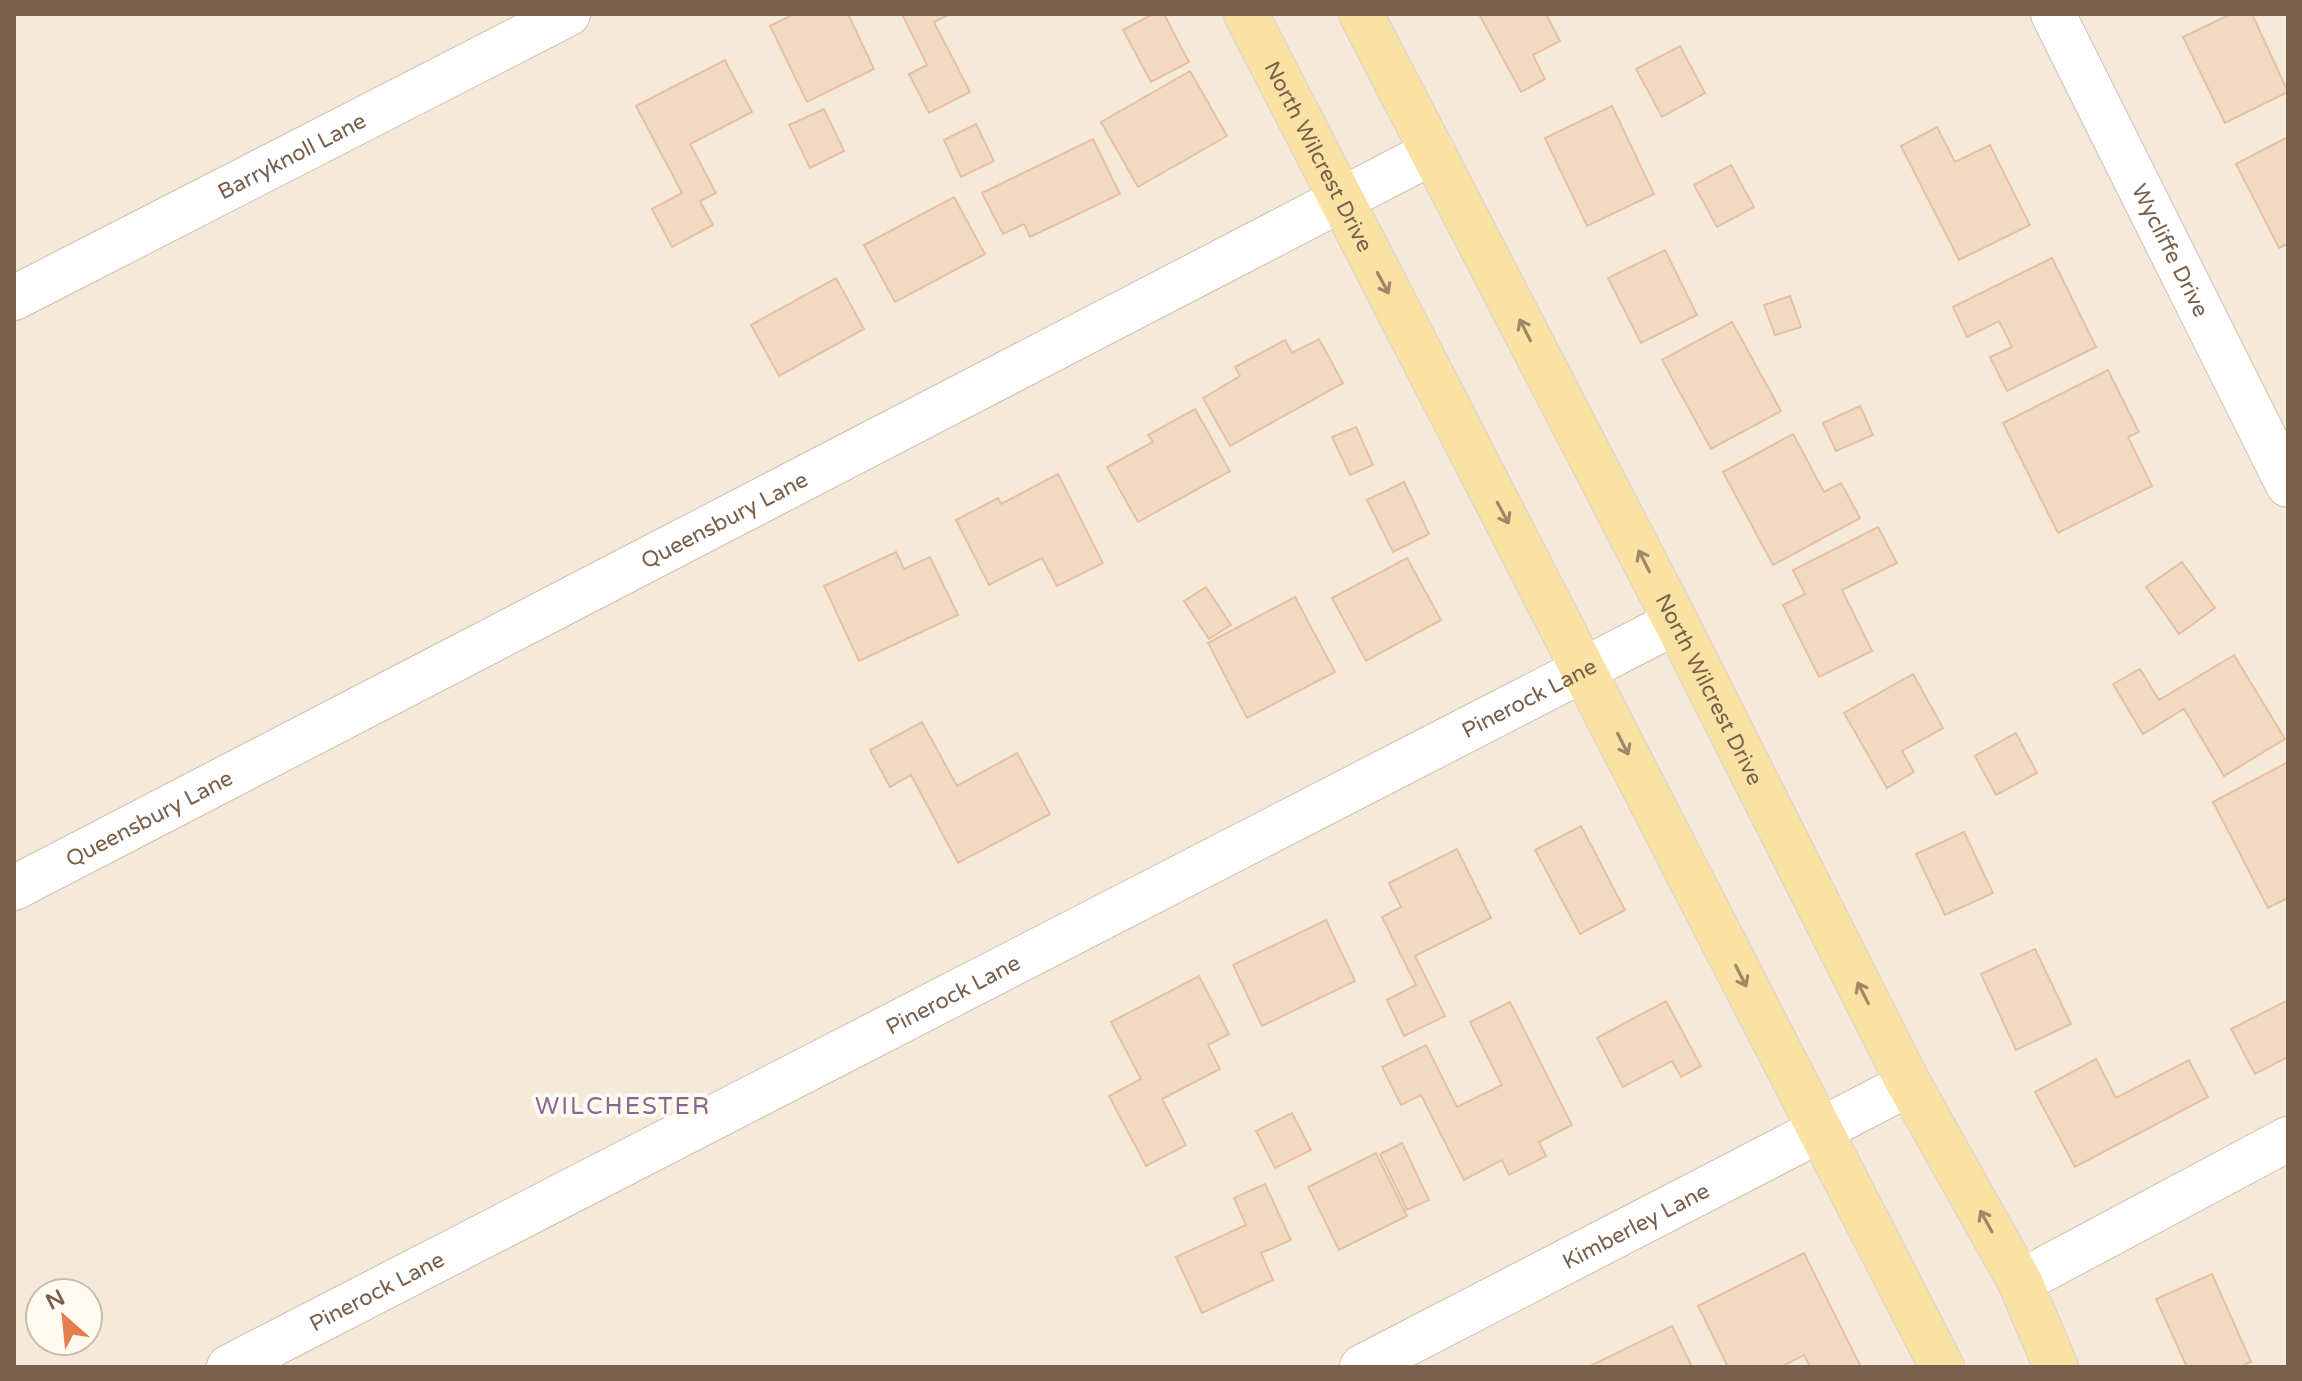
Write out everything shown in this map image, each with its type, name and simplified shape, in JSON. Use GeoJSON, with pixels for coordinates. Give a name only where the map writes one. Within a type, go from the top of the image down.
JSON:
{"type":"FeatureCollection","features":[{"type":"Feature","properties":{"kind":"main road","name":"North Wilcrest Drive"},"geometry":{"type":"LineString","coordinates":[[1246,14],[1942,1367]]}},
{"type":"Feature","properties":{"kind":"main road","name":"North Wilcrest Drive"},"geometry":{"type":"LineString","coordinates":[[1361,14],[1676,622],[1909,1084],[2020,1282],[2056,1367]]}},
{"type":"Feature","properties":{"kind":"street","name":"Barryknoll Lane"},"geometry":{"type":"LineString","coordinates":[[14,298],[568,14]]}},
{"type":"Feature","properties":{"kind":"street","name":"Wycliffe Drive"},"geometry":{"type":"LineString","coordinates":[[2053,14],[2288,485]]}},
{"type":"Feature","properties":{"kind":"street","name":"Queensbury Lane"},"geometry":{"type":"LineString","coordinates":[[14,888],[1433,152]]}},
{"type":"Feature","properties":{"kind":"street","name":"Pinerock Lane"},"geometry":{"type":"LineString","coordinates":[[229,1367],[1676,622]]}},
{"type":"Feature","properties":{"kind":"street","name":"Kimberley Lane"},"geometry":{"type":"LineString","coordinates":[[1362,1367],[1909,1084]]}},
{"type":"Feature","properties":{"kind":"street"},"geometry":{"type":"LineString","coordinates":[[2020,1282],[2288,1139]]}},
{"type":"Feature","properties":{"kind":"shaded area","name":"WILCHESTER"},"geometry":{"type":"Polygon","coordinates":[[[14,14],[2288,14],[2288,1367],[14,1367],[14,14]]]}},
{"type":"Feature","properties":{"kind":"building"},"geometry":{"type":"Polygon","coordinates":[[[794,14],[848,14],[874,69],[807,102],[770,26],[794,14]]]}},
{"type":"Feature","properties":{"kind":"building"},"geometry":{"type":"Polygon","coordinates":[[[902,14],[950,14],[934,22],[970,92],[929,113],[909,74],[927,65],[902,14]]]}},
{"type":"Feature","properties":{"kind":"building"},"geometry":{"type":"Polygon","coordinates":[[[1153,14],[1164,14],[1189,62],[1151,82],[1123,30],[1153,14]]]}},
{"type":"Feature","properties":{"kind":"building"},"geometry":{"type":"Polygon","coordinates":[[[1479,14],[1546,14],[1560,41],[1533,55],[1545,79],[1521,92],[1479,14]]]}},
{"type":"Feature","properties":{"kind":"building"},"geometry":{"type":"Polygon","coordinates":[[[2231,14],[2252,14],[2288,92],[2225,123],[2183,37],[2231,14]]]}},
{"type":"Feature","properties":{"kind":"building"},"geometry":{"type":"Polygon","coordinates":[[[1680,46],[1705,93],[1662,117],[1636,69],[1680,46]]]}},
{"type":"Feature","properties":{"kind":"building"},"geometry":{"type":"Polygon","coordinates":[[[725,60],[752,112],[690,144],[716,193],[700,201],[713,225],[672,247],[652,209],[682,193],[636,106],[725,60]]]}},
{"type":"Feature","properties":{"kind":"building"},"geometry":{"type":"Polygon","coordinates":[[[1190,71],[1227,136],[1138,187],[1101,122],[1190,71]]]}},
{"type":"Feature","properties":{"kind":"building"},"geometry":{"type":"Polygon","coordinates":[[[1612,106],[1654,194],[1587,226],[1545,138],[1612,106]]]}},
{"type":"Feature","properties":{"kind":"building"},"geometry":{"type":"Polygon","coordinates":[[[824,109],[844,151],[810,168],[789,125],[824,109]]]}},
{"type":"Feature","properties":{"kind":"building"},"geometry":{"type":"Polygon","coordinates":[[[976,124],[994,161],[961,177],[944,140],[976,124]]]}},
{"type":"Feature","properties":{"kind":"building"},"geometry":{"type":"Polygon","coordinates":[[[1937,127],[1955,162],[1990,145],[2030,225],[1959,260],[1901,146],[1937,127]]]}},
{"type":"Feature","properties":{"kind":"building"},"geometry":{"type":"Polygon","coordinates":[[[2288,137],[2288,244],[2279,248],[2236,164],[2288,137]]]}},
{"type":"Feature","properties":{"kind":"building"},"geometry":{"type":"Polygon","coordinates":[[[1093,139],[1120,194],[1030,237],[1024,224],[1003,234],[982,193],[1093,139]]]}},
{"type":"Feature","properties":{"kind":"building"},"geometry":{"type":"Polygon","coordinates":[[[1731,165],[1754,207],[1717,227],[1694,185],[1731,165]]]}},
{"type":"Feature","properties":{"kind":"building"},"geometry":{"type":"Polygon","coordinates":[[[954,197],[985,254],[895,302],[864,245],[954,197]]]}},
{"type":"Feature","properties":{"kind":"building"},"geometry":{"type":"Polygon","coordinates":[[[1665,250],[1697,315],[1641,343],[1608,278],[1665,250]]]}},
{"type":"Feature","properties":{"kind":"building"},"geometry":{"type":"Polygon","coordinates":[[[2052,258],[2096,347],[2007,391],[1990,357],[2012,347],[1999,321],[1967,337],[1953,307],[2052,258]]]}},
{"type":"Feature","properties":{"kind":"building"},"geometry":{"type":"Polygon","coordinates":[[[836,278],[864,329],[779,376],[751,325],[836,278]]]}},
{"type":"Feature","properties":{"kind":"building"},"geometry":{"type":"Polygon","coordinates":[[[1790,296],[1801,327],[1775,335],[1764,305],[1790,296]]]}},
{"type":"Feature","properties":{"kind":"building"},"geometry":{"type":"Polygon","coordinates":[[[1732,322],[1781,411],[1711,449],[1662,360],[1732,322]]]}},
{"type":"Feature","properties":{"kind":"building"},"geometry":{"type":"Polygon","coordinates":[[[1319,339],[1343,383],[1230,446],[1203,398],[1240,376],[1235,367],[1285,340],[1292,353],[1319,339]]]}},
{"type":"Feature","properties":{"kind":"building"},"geometry":{"type":"Polygon","coordinates":[[[2108,370],[2139,432],[2128,437],[2152,486],[2058,533],[2003,423],[2108,370]]]}},
{"type":"Feature","properties":{"kind":"building"},"geometry":{"type":"Polygon","coordinates":[[[1860,406],[1873,435],[1836,451],[1823,423],[1860,406]]]}},
{"type":"Feature","properties":{"kind":"building"},"geometry":{"type":"Polygon","coordinates":[[[1195,409],[1230,471],[1138,522],[1107,467],[1153,442],[1148,435],[1195,409]]]}},
{"type":"Feature","properties":{"kind":"building"},"geometry":{"type":"Polygon","coordinates":[[[1356,427],[1373,465],[1350,475],[1332,437],[1356,427]]]}},
{"type":"Feature","properties":{"kind":"building"},"geometry":{"type":"Polygon","coordinates":[[[1793,434],[1824,492],[1841,483],[1860,518],[1773,565],[1723,472],[1793,434]]]}},
{"type":"Feature","properties":{"kind":"building"},"geometry":{"type":"Polygon","coordinates":[[[1058,474],[1103,563],[1057,586],[1042,558],[989,585],[956,520],[998,498],[1001,504],[1058,474]]]}},
{"type":"Feature","properties":{"kind":"building"},"geometry":{"type":"Polygon","coordinates":[[[1404,482],[1429,534],[1393,552],[1367,500],[1404,482]]]}},
{"type":"Feature","properties":{"kind":"building"},"geometry":{"type":"Polygon","coordinates":[[[1878,527],[1897,563],[1842,590],[1872,651],[1819,677],[1783,605],[1805,594],[1793,570],[1878,527]]]}},
{"type":"Feature","properties":{"kind":"building"},"geometry":{"type":"Polygon","coordinates":[[[896,552],[904,569],[930,557],[958,615],[859,661],[824,586],[896,552]]]}},
{"type":"Feature","properties":{"kind":"building"},"geometry":{"type":"Polygon","coordinates":[[[1407,558],[1441,620],[1366,661],[1332,598],[1407,558]]]}},
{"type":"Feature","properties":{"kind":"building"},"geometry":{"type":"Polygon","coordinates":[[[2182,562],[2215,608],[2179,634],[2146,587],[2182,562]]]}},
{"type":"Feature","properties":{"kind":"building"},"geometry":{"type":"Polygon","coordinates":[[[1206,587],[1231,625],[1209,639],[1184,601],[1206,587]]]}},
{"type":"Feature","properties":{"kind":"building"},"geometry":{"type":"Polygon","coordinates":[[[1295,597],[1335,672],[1247,718],[1208,643],[1295,597]]]}},
{"type":"Feature","properties":{"kind":"building"},"geometry":{"type":"Polygon","coordinates":[[[2234,655],[2285,739],[2224,776],[2184,709],[2143,734],[2113,684],[2140,669],[2159,700],[2234,655]]]}},
{"type":"Feature","properties":{"kind":"building"},"geometry":{"type":"Polygon","coordinates":[[[1913,674],[1943,728],[1902,751],[1914,772],[1887,788],[1844,713],[1913,674]]]}},
{"type":"Feature","properties":{"kind":"building"},"geometry":{"type":"Polygon","coordinates":[[[922,722],[957,786],[1017,753],[1050,814],[958,863],[911,775],[890,787],[870,750],[922,722]]]}},
{"type":"Feature","properties":{"kind":"building"},"geometry":{"type":"Polygon","coordinates":[[[2016,733],[2037,773],[1996,795],[1975,756],[2016,733]]]}},
{"type":"Feature","properties":{"kind":"building"},"geometry":{"type":"Polygon","coordinates":[[[2288,762],[2288,898],[2268,908],[2213,802],[2288,762]]]}},
{"type":"Feature","properties":{"kind":"building"},"geometry":{"type":"Polygon","coordinates":[[[1581,826],[1625,910],[1580,934],[1535,850],[1581,826]]]}},
{"type":"Feature","properties":{"kind":"building"},"geometry":{"type":"Polygon","coordinates":[[[1964,832],[1993,893],[1945,915],[1916,854],[1964,832]]]}},
{"type":"Feature","properties":{"kind":"building"},"geometry":{"type":"Polygon","coordinates":[[[1457,849],[1491,918],[1415,956],[1445,1016],[1404,1036],[1387,1000],[1416,985],[1382,917],[1401,907],[1389,883],[1457,849]]]}},
{"type":"Feature","properties":{"kind":"building"},"geometry":{"type":"Polygon","coordinates":[[[1326,920],[1355,981],[1262,1026],[1233,965],[1326,920]]]}},
{"type":"Feature","properties":{"kind":"building"},"geometry":{"type":"Polygon","coordinates":[[[2035,949],[2071,1024],[2016,1050],[1981,974],[2035,949]]]}},
{"type":"Feature","properties":{"kind":"building"},"geometry":{"type":"Polygon","coordinates":[[[1199,976],[1229,1034],[1208,1045],[1220,1069],[1162,1099],[1186,1145],[1146,1166],[1109,1096],[1141,1079],[1111,1022],[1199,976]]]}},
{"type":"Feature","properties":{"kind":"building"},"geometry":{"type":"Polygon","coordinates":[[[2288,1000],[2288,1057],[2255,1074],[2231,1029],[2288,1000]]]}},
{"type":"Feature","properties":{"kind":"building"},"geometry":{"type":"Polygon","coordinates":[[[1666,1001],[1701,1066],[1681,1077],[1672,1061],[1623,1087],[1597,1038],[1666,1001]]]}},
{"type":"Feature","properties":{"kind":"building"},"geometry":{"type":"Polygon","coordinates":[[[1510,1002],[1572,1125],[1539,1142],[1546,1156],[1509,1175],[1502,1160],[1464,1180],[1421,1095],[1401,1105],[1382,1067],[1426,1045],[1457,1107],[1502,1085],[1470,1022],[1510,1002]]]}},
{"type":"Feature","properties":{"kind":"building"},"geometry":{"type":"Polygon","coordinates":[[[2096,1059],[2116,1098],[2189,1060],[2208,1097],[2075,1167],[2035,1092],[2096,1059]]]}},
{"type":"Feature","properties":{"kind":"building"},"geometry":{"type":"Polygon","coordinates":[[[1292,1113],[1311,1150],[1275,1168],[1256,1131],[1292,1113]]]}},
{"type":"Feature","properties":{"kind":"building"},"geometry":{"type":"Polygon","coordinates":[[[1402,1143],[1429,1200],[1407,1210],[1380,1154],[1402,1143]]]}},
{"type":"Feature","properties":{"kind":"building"},"geometry":{"type":"Polygon","coordinates":[[[1376,1153],[1407,1216],[1339,1250],[1308,1187],[1376,1153]]]}},
{"type":"Feature","properties":{"kind":"building"},"geometry":{"type":"Polygon","coordinates":[[[1265,1184],[1291,1240],[1261,1253],[1273,1280],[1202,1313],[1176,1257],[1246,1225],[1234,1198],[1265,1184]]]}},
{"type":"Feature","properties":{"kind":"building"},"geometry":{"type":"Polygon","coordinates":[[[1804,1253],[1861,1367],[1810,1367],[1804,1355],[1781,1367],[1728,1367],[1698,1306],[1804,1253]]]}},
{"type":"Feature","properties":{"kind":"building"},"geometry":{"type":"Polygon","coordinates":[[[2212,1274],[2251,1362],[2239,1367],[2187,1367],[2156,1299],[2212,1274]]]}},
{"type":"Feature","properties":{"kind":"building"},"geometry":{"type":"Polygon","coordinates":[[[1672,1326],[1692,1367],[1590,1367],[1590,1366],[1672,1326]]]}},
{"type":"Feature","properties":{"kind":"district","name":"WILCHESTER"},"geometry":{"type":"Point","coordinates":[623,1106]}}]}
